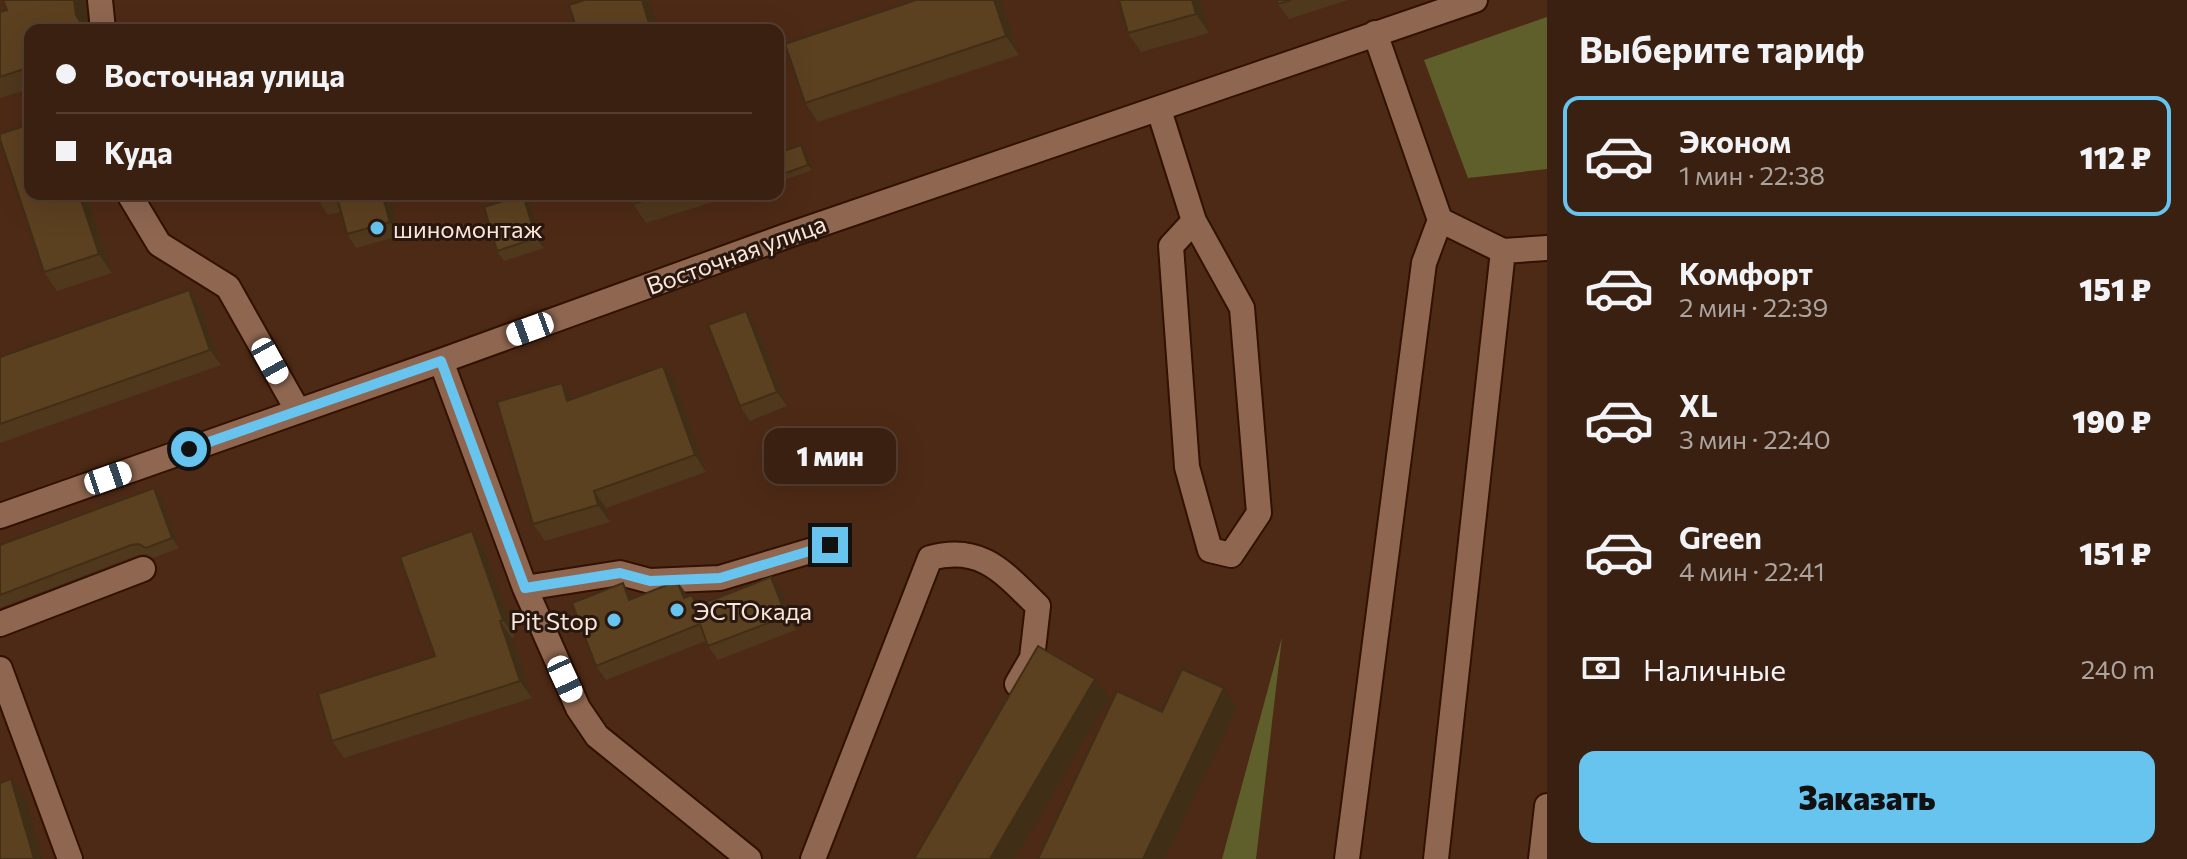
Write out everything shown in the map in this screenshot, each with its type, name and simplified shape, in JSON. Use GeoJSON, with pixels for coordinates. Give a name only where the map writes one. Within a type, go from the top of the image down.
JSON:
{"type":"FeatureCollection","features":[{"type":"Feature","properties":{"kind":"street"},"geometry":{"type":"LineString","coordinates":[[100,0],[102,24]]}},
{"type":"Feature","properties":{"kind":"street","name":"Восточная улица"},"geometry":{"type":"LineString","coordinates":[[0,516],[786,236],[1475,0]]}},
{"type":"Feature","properties":{"kind":"street"},"geometry":{"type":"LineString","coordinates":[[1347,859],[1424,263],[1440,220],[1375,33]]}},
{"type":"Feature","properties":{"kind":"street"},"geometry":{"type":"LineString","coordinates":[[1159,110],[1194,221],[1242,308],[1259,513],[1231,555],[1210,550],[1187,467],[1171,246],[1194,221]]}},
{"type":"Feature","properties":{"kind":"street"},"geometry":{"type":"LineString","coordinates":[[133,200],[159,244],[228,287],[298,411]]}},
{"type":"Feature","properties":{"kind":"street"},"geometry":{"type":"LineString","coordinates":[[1440,220],[1503,251],[1547,248]]}},
{"type":"Feature","properties":{"kind":"street"},"geometry":{"type":"LineString","coordinates":[[1436,859],[1503,251]]}},
{"type":"Feature","properties":{"kind":"street"},"geometry":{"type":"LineString","coordinates":[[441,361],[525,588],[572,694],[597,736],[749,859]]}},
{"type":"Feature","properties":{"kind":"street"},"geometry":{"type":"LineString","coordinates":[[525,588],[620,573],[650,581],[720,578],[830,545]]}},
{"type":"Feature","properties":{"kind":"street"},"geometry":{"type":"LineString","coordinates":[[813,859],[930,558],[951,552],[995,564],[1038,606],[1032,658],[1009,698]]}},
{"type":"Feature","properties":{"kind":"street"},"geometry":{"type":"LineString","coordinates":[[0,624],[143,569]]}},
{"type":"Feature","properties":{"kind":"street"},"geometry":{"type":"LineString","coordinates":[[0,669],[70,859]]}},
{"type":"Feature","properties":{"kind":"street"},"geometry":{"type":"LineString","coordinates":[[1541,859],[1547,806]]}},
{"type":"Feature","properties":{"kind":"shaded area"},"geometry":{"type":"Polygon","coordinates":[[[1547,17],[1547,169],[1468,178],[1424,60],[1547,17]]]}},
{"type":"Feature","properties":{"kind":"shaded area"},"geometry":{"type":"Polygon","coordinates":[[[1282,637],[1256,859],[1222,859],[1282,637]]]}},
{"type":"Feature","properties":{"kind":"building"},"geometry":{"type":"Polygon","coordinates":[[[3,0],[74,0],[76,15],[81,23],[24,24],[24,69],[0,77],[0,12],[7,10],[3,0]]]}},
{"type":"Feature","properties":{"kind":"building"},"geometry":{"type":"Polygon","coordinates":[[[585,0],[642,0],[649,24],[575,24],[569,5],[585,0]]]}},
{"type":"Feature","properties":{"kind":"building"},"geometry":{"type":"Polygon","coordinates":[[[916,0],[994,0],[1006,36],[805,103],[785,44],[916,0]]]}},
{"type":"Feature","properties":{"kind":"building"},"geometry":{"type":"Polygon","coordinates":[[[1119,0],[1192,0],[1196,14],[1128,33],[1119,0]]]}},
{"type":"Feature","properties":{"kind":"building"},"geometry":{"type":"Polygon","coordinates":[[[24,126],[24,200],[81,200],[99,254],[44,272],[0,134],[24,126]]]}},
{"type":"Feature","properties":{"kind":"building"},"geometry":{"type":"Polygon","coordinates":[[[801,145],[808,165],[784,174],[784,151],[801,145]]]}},
{"type":"Feature","properties":{"kind":"building"},"geometry":{"type":"Polygon","coordinates":[[[338,200],[384,200],[390,222],[347,234],[338,200]]]}},
{"type":"Feature","properties":{"kind":"building"},"geometry":{"type":"Polygon","coordinates":[[[507,200],[525,200],[536,238],[497,251],[484,207],[507,200]]]}},
{"type":"Feature","properties":{"kind":"building"},"geometry":{"type":"Polygon","coordinates":[[[189,290],[210,350],[0,424],[0,357],[189,290]]]}},
{"type":"Feature","properties":{"kind":"building"},"geometry":{"type":"Polygon","coordinates":[[[746,311],[777,392],[740,406],[708,325],[746,311]]]}},
{"type":"Feature","properties":{"kind":"building"},"geometry":{"type":"Polygon","coordinates":[[[663,366],[695,455],[594,491],[598,505],[533,524],[497,402],[562,383],[567,401],[663,366]]]}},
{"type":"Feature","properties":{"kind":"building"},"geometry":{"type":"Polygon","coordinates":[[[154,488],[172,538],[146,548],[139,544],[131,545],[0,595],[0,545],[154,488]]]}},
{"type":"Feature","properties":{"kind":"building"},"geometry":{"type":"Polygon","coordinates":[[[472,531],[503,620],[500,621],[520,681],[332,741],[318,694],[435,656],[400,557],[472,531]]]}},
{"type":"Feature","properties":{"kind":"building"},"geometry":{"type":"Polygon","coordinates":[[[771,577],[786,616],[708,646],[700,624],[596,666],[572,603],[623,583],[629,600],[677,581],[684,598],[692,595],[697,606],[771,577]]]}},
{"type":"Feature","properties":{"kind":"building"},"geometry":{"type":"Polygon","coordinates":[[[1038,646],[1095,679],[990,859],[914,859],[1038,646]]]}},
{"type":"Feature","properties":{"kind":"building"},"geometry":{"type":"Polygon","coordinates":[[[1182,669],[1224,688],[1143,859],[1038,859],[1117,691],[1162,712],[1182,669]]]}},
{"type":"Feature","properties":{"kind":"building"},"geometry":{"type":"Polygon","coordinates":[[[11,779],[34,859],[0,859],[0,783],[11,779]]]}},
{"type":"Feature","properties":{"kind":"place","name":"шиномонтаж"},"geometry":{"type":"Point","coordinates":[377,228]}},
{"type":"Feature","properties":{"kind":"place","name":"ЭСТОкада"},"geometry":{"type":"Point","coordinates":[677,610]}},
{"type":"Feature","properties":{"kind":"place","name":"Pit Stop"},"geometry":{"type":"Point","coordinates":[614,620]}},
{"type":"Feature","properties":{"kind":"route"},"geometry":{"type":"LineString","coordinates":[[189,449],[441,361],[525,588],[620,573],[650,581],[720,578],[830,545]]}}]}
